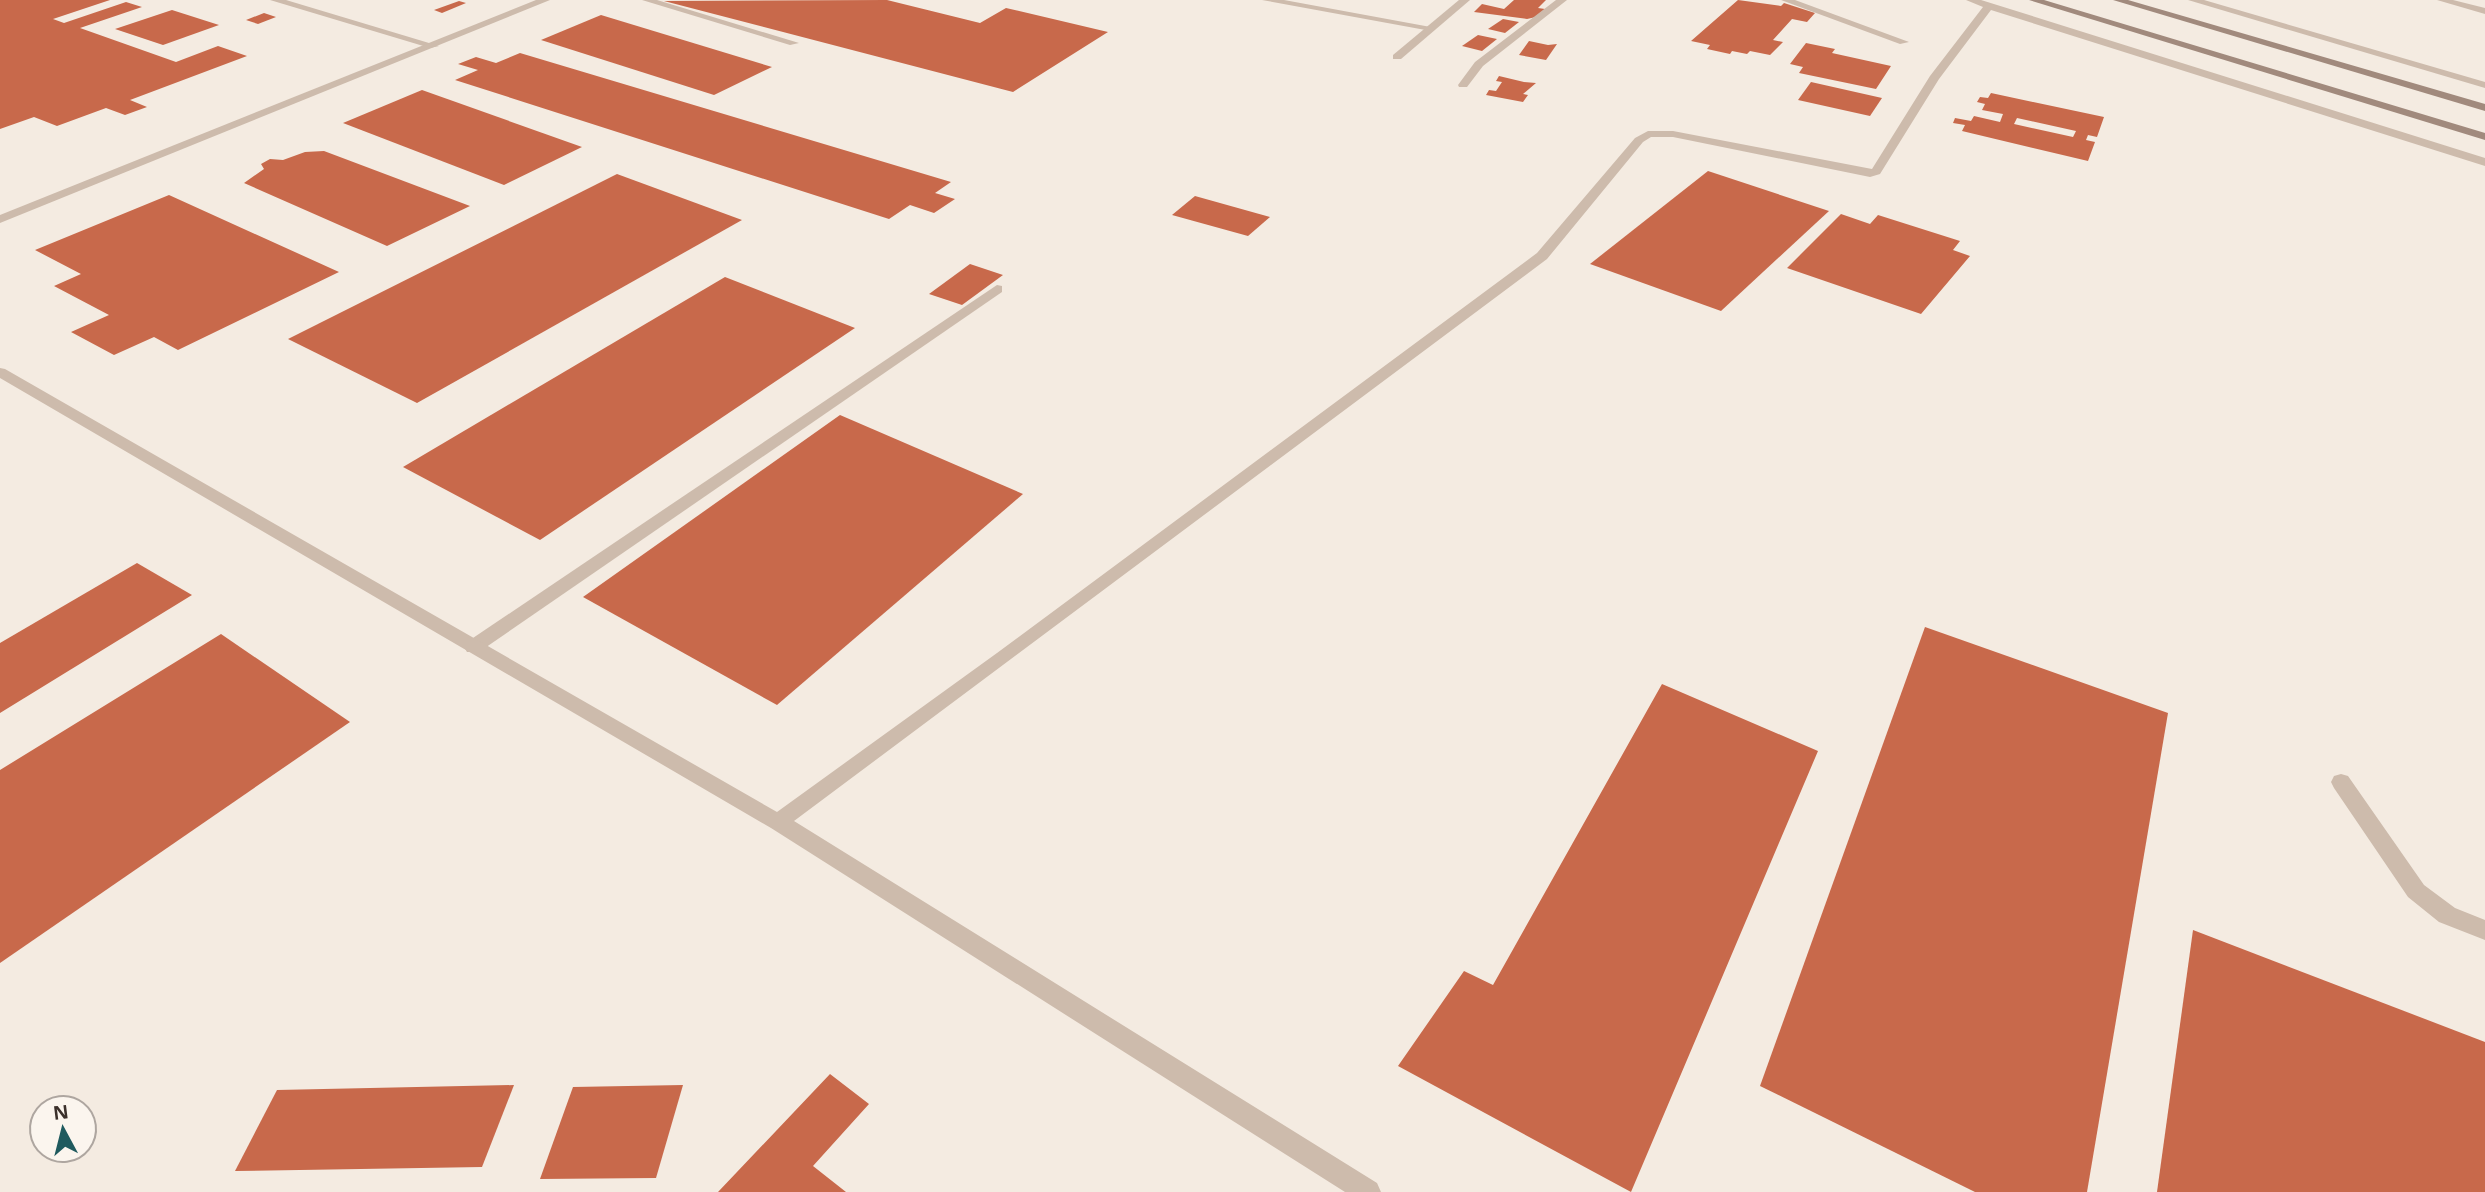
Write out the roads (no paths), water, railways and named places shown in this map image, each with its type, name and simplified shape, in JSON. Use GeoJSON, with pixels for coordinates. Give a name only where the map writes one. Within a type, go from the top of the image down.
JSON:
{"type":"FeatureCollection","features":[{"type":"Feature","properties":{"kind":"main road"},"geometry":{"type":"LineString","coordinates":[[2034,0],[2485,137]]}},
{"type":"Feature","properties":{"kind":"main road"},"geometry":{"type":"LineString","coordinates":[[2118,0],[2485,108]]}},
{"type":"Feature","properties":{"kind":"street"},"geometry":{"type":"LineString","coordinates":[[275,0],[434,46]]}},
{"type":"Feature","properties":{"kind":"street"},"geometry":{"type":"LineString","coordinates":[[0,219],[545,0]]}},
{"type":"Feature","properties":{"kind":"street"},"geometry":{"type":"LineString","coordinates":[[647,0],[794,43]]}},
{"type":"Feature","properties":{"kind":"street"},"geometry":{"type":"LineString","coordinates":[[1267,0],[1431,29]]}},
{"type":"Feature","properties":{"kind":"street"},"geometry":{"type":"LineString","coordinates":[[1397,57],[1465,0]]}},
{"type":"Feature","properties":{"kind":"street"},"geometry":{"type":"LineString","coordinates":[[1463,85],[1479,64],[1562,0]]}},
{"type":"Feature","properties":{"kind":"street"},"geometry":{"type":"LineString","coordinates":[[1786,0],[1904,42]]}},
{"type":"Feature","properties":{"kind":"street"},"geometry":{"type":"LineString","coordinates":[[1971,0],[2485,162]]}},
{"type":"Feature","properties":{"kind":"street"},"geometry":{"type":"LineString","coordinates":[[2193,0],[2485,85]]}},
{"type":"Feature","properties":{"kind":"street"},"geometry":{"type":"LineString","coordinates":[[2442,0],[2485,11]]}},
{"type":"Feature","properties":{"kind":"street"},"geometry":{"type":"LineString","coordinates":[[778,822],[1003,659],[1542,256],[1639,140],[1647,134],[1674,134],[1858,173],[1876,171],[1934,78],[1989,6]]}},
{"type":"Feature","properties":{"kind":"street"},"geometry":{"type":"LineString","coordinates":[[473,647],[997,289]]}},
{"type":"Feature","properties":{"kind":"street"},"geometry":{"type":"LineString","coordinates":[[0,372],[778,822],[1368,1192]]}},
{"type":"Feature","properties":{"kind":"street"},"geometry":{"type":"LineString","coordinates":[[2341,782],[2416,891],[2447,915],[2485,930]]}}]}
